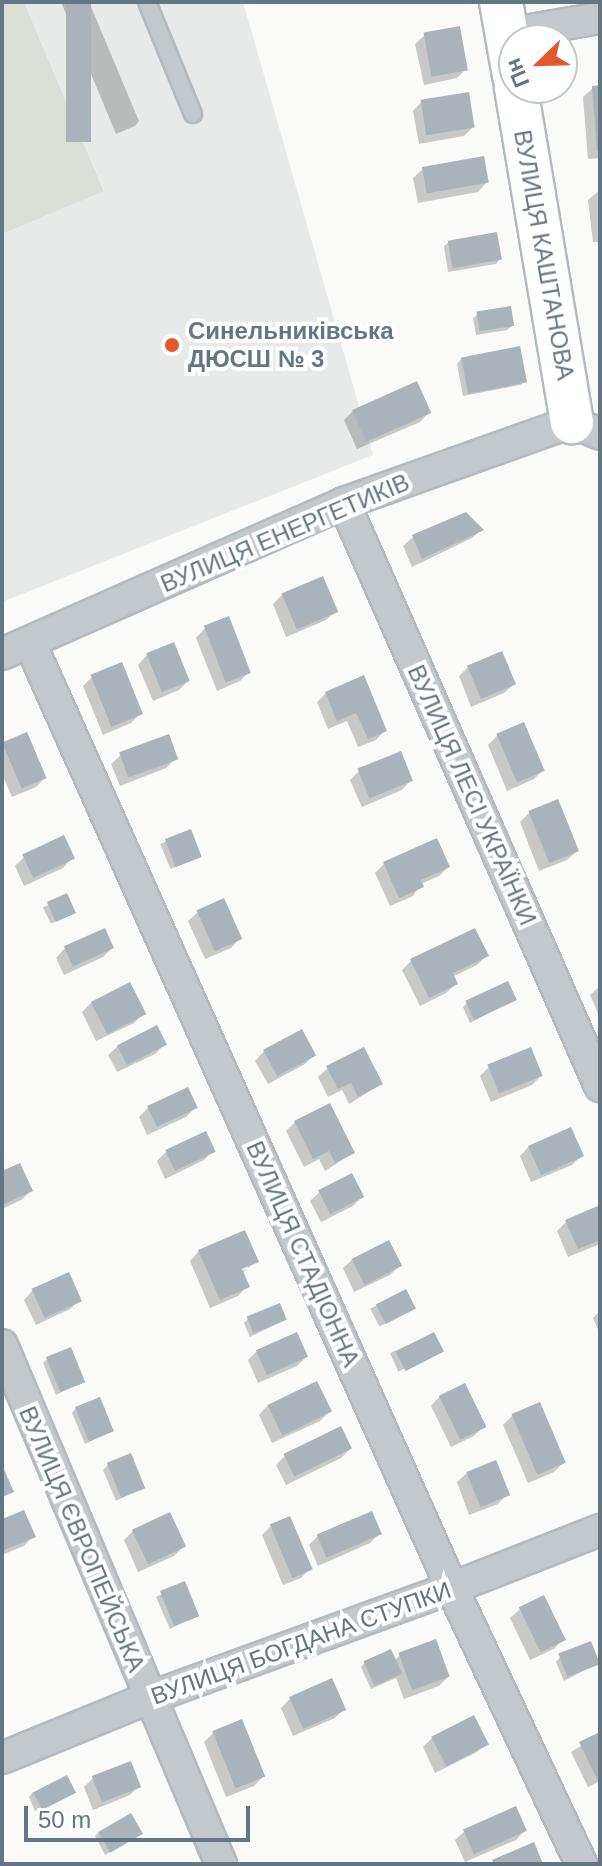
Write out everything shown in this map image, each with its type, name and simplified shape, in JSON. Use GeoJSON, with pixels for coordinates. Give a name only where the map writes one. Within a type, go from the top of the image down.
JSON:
{"type":"FeatureCollection","features":[{"type":"Feature","properties":{"kind":"street"},"geometry":{"type":"LineString","coordinates":[[504,18],[600,18]]}},
{"type":"Feature","properties":{"kind":"street","name":"ВУЛИЦЯ КАШТАНОВА"},"geometry":{"type":"LineString","coordinates":[[519,104],[586,428]]}},
{"type":"Feature","properties":{"kind":"street","name":"ВУЛИЦЯ ЕНЕРГЕТИКІВ"},"geometry":{"type":"LineString","coordinates":[[2,654],[344,503],[586,428]]}},
{"type":"Feature","properties":{"kind":"street","name":"ВУЛИЦЯ ЛЕСІ УКРАЇНКИ"},"geometry":{"type":"LineString","coordinates":[[344,503],[600,1086]]}},
{"type":"Feature","properties":{"kind":"street","name":"ВУЛИЦЯ СТАДІОННА"},"geometry":{"type":"LineString","coordinates":[[30,643],[452,1588],[581,1864]]}},
{"type":"Feature","properties":{"kind":"street","name":"ВУЛИЦЯ ЄВРОПЕЙСЬКА"},"geometry":{"type":"LineString","coordinates":[[2,1345],[221,1864]]}},
{"type":"Feature","properties":{"kind":"street","name":"ВУЛИЦЯ БОГДАНА СТУПКИ"},"geometry":{"type":"LineString","coordinates":[[2,1758],[149,1698],[452,1588],[600,1530]]}},
{"type":"Feature","properties":{"kind":"lane"},"geometry":{"type":"LineString","coordinates":[[147,2],[193,114]]}},
{"type":"Feature","properties":{"kind":"shaded area"},"geometry":{"type":"Polygon","coordinates":[[[2,2],[24,2],[104,191],[2,234],[2,2]]]}},
{"type":"Feature","properties":{"kind":"shaded area","name":"Синельниківська ДЮСШ № 3"},"geometry":{"type":"Polygon","coordinates":[[[24,2],[243,2],[373,455],[2,602],[2,234],[104,190],[24,2]]]}},
{"type":"Feature","properties":{"kind":"building"},"geometry":{"type":"Polygon","coordinates":[[[66,2],[91,2],[91,142],[66,142],[66,2]]]}},
{"type":"Feature","properties":{"kind":"building"},"geometry":{"type":"Polygon","coordinates":[[[460,26],[468,70],[431,77],[424,32],[460,26]]]}},
{"type":"Feature","properties":{"kind":"building"},"geometry":{"type":"Polygon","coordinates":[[[600,85],[600,151],[597,151],[592,86],[600,85]]]}},
{"type":"Feature","properties":{"kind":"building"},"geometry":{"type":"Polygon","coordinates":[[[469,92],[475,128],[426,135],[421,100],[469,92]]]}},
{"type":"Feature","properties":{"kind":"building"},"geometry":{"type":"Polygon","coordinates":[[[484,156],[489,183],[427,194],[422,167],[484,156]]]}},
{"type":"Feature","properties":{"kind":"building"},"geometry":{"type":"Polygon","coordinates":[[[497,232],[502,260],[453,268],[448,241],[497,232]]]}},
{"type":"Feature","properties":{"kind":"building"},"geometry":{"type":"Polygon","coordinates":[[[511,306],[514,326],[480,331],[476,311],[511,306]]]}},
{"type":"Feature","properties":{"kind":"building"},"geometry":{"type":"Polygon","coordinates":[[[520,346],[527,382],[468,394],[461,357],[520,346]]]}},
{"type":"Feature","properties":{"kind":"building"},"geometry":{"type":"Polygon","coordinates":[[[417,381],[431,413],[366,442],[352,410],[417,381]]]}},
{"type":"Feature","properties":{"kind":"building"},"geometry":{"type":"Polygon","coordinates":[[[466,512],[484,530],[422,559],[412,535],[466,512]]]}},
{"type":"Feature","properties":{"kind":"building"},"geometry":{"type":"Polygon","coordinates":[[[323,576],[338,612],[297,629],[282,594],[323,576]]]}},
{"type":"Feature","properties":{"kind":"building"},"geometry":{"type":"Polygon","coordinates":[[[229,616],[251,673],[226,683],[204,626],[229,616]]]}},
{"type":"Feature","properties":{"kind":"building"},"geometry":{"type":"Polygon","coordinates":[[[174,642],[190,681],[162,692],[146,653],[174,642]]]}},
{"type":"Feature","properties":{"kind":"building"},"geometry":{"type":"Polygon","coordinates":[[[502,651],[516,684],[481,699],[467,666],[502,651]]]}},
{"type":"Feature","properties":{"kind":"building"},"geometry":{"type":"Polygon","coordinates":[[[122,662],[143,714],[111,727],[90,675],[122,662]]]}},
{"type":"Feature","properties":{"kind":"building"},"geometry":{"type":"Polygon","coordinates":[[[364,675],[387,731],[368,739],[356,713],[337,721],[325,692],[364,675]]]}},
{"type":"Feature","properties":{"kind":"building"},"geometry":{"type":"Polygon","coordinates":[[[524,722],[545,771],[517,783],[496,734],[524,722]]]}},
{"type":"Feature","properties":{"kind":"building"},"geometry":{"type":"Polygon","coordinates":[[[27,732],[47,778],[22,789],[2,743],[27,732]]]}},
{"type":"Feature","properties":{"kind":"building"},"geometry":{"type":"Polygon","coordinates":[[[169,734],[178,759],[128,777],[119,752],[169,734]]]}},
{"type":"Feature","properties":{"kind":"building"},"geometry":{"type":"Polygon","coordinates":[[[401,751],[413,781],[369,798],[357,769],[401,751]]]}},
{"type":"Feature","properties":{"kind":"building"},"geometry":{"type":"Polygon","coordinates":[[[558,799],[579,851],[549,863],[528,811],[558,799]]]}},
{"type":"Feature","properties":{"kind":"building"},"geometry":{"type":"Polygon","coordinates":[[[191,829],[202,857],[176,867],[165,839],[191,829]]]}},
{"type":"Feature","properties":{"kind":"building"},"geometry":{"type":"Polygon","coordinates":[[[64,835],[75,859],[33,878],[22,854],[64,835]]]}},
{"type":"Feature","properties":{"kind":"building"},"geometry":{"type":"Polygon","coordinates":[[[437,838],[450,867],[421,880],[424,887],[399,898],[383,862],[437,838]]]}},
{"type":"Feature","properties":{"kind":"building"},"geometry":{"type":"Polygon","coordinates":[[[67,893],[76,913],[56,922],[47,902],[67,893]]]}},
{"type":"Feature","properties":{"kind":"building"},"geometry":{"type":"Polygon","coordinates":[[[224,898],[242,939],[215,951],[197,910],[224,898]]]}},
{"type":"Feature","properties":{"kind":"building"},"geometry":{"type":"Polygon","coordinates":[[[105,928],[114,948],[73,966],[64,946],[105,928]]]}},
{"type":"Feature","properties":{"kind":"building"},"geometry":{"type":"Polygon","coordinates":[[[475,928],[489,956],[453,973],[458,984],[429,998],[410,959],[475,928]]]}},
{"type":"Feature","properties":{"kind":"building"},"geometry":{"type":"Polygon","coordinates":[[[508,981],[517,1000],[474,1020],[465,1001],[508,981]]]}},
{"type":"Feature","properties":{"kind":"building"},"geometry":{"type":"Polygon","coordinates":[[[130,982],[146,1014],[107,1034],[91,1002],[130,982]]]}},
{"type":"Feature","properties":{"kind":"building"},"geometry":{"type":"Polygon","coordinates":[[[157,1025],[167,1045],[127,1065],[117,1045],[157,1025]]]}},
{"type":"Feature","properties":{"kind":"building"},"geometry":{"type":"Polygon","coordinates":[[[302,1029],[316,1055],[277,1076],[263,1050],[302,1029]]]}},
{"type":"Feature","properties":{"kind":"building"},"geometry":{"type":"Polygon","coordinates":[[[364,1047],[383,1084],[358,1097],[351,1083],[338,1089],[326,1066],[364,1047]]]}},
{"type":"Feature","properties":{"kind":"building"},"geometry":{"type":"Polygon","coordinates":[[[531,1047],[543,1076],[499,1093],[487,1065],[531,1047]]]}},
{"type":"Feature","properties":{"kind":"building"},"geometry":{"type":"Polygon","coordinates":[[[188,1087],[198,1108],[157,1127],[147,1106],[188,1087]]]}},
{"type":"Feature","properties":{"kind":"building"},"geometry":{"type":"Polygon","coordinates":[[[330,1103],[355,1153],[335,1163],[329,1151],[313,1159],[294,1121],[330,1103]]]}},
{"type":"Feature","properties":{"kind":"building"},"geometry":{"type":"Polygon","coordinates":[[[571,1127],[584,1156],[541,1175],[528,1146],[571,1127]]]}},
{"type":"Feature","properties":{"kind":"building"},"geometry":{"type":"Polygon","coordinates":[[[206,1131],[216,1152],[175,1171],[165,1150],[206,1131]]]}},
{"type":"Feature","properties":{"kind":"building"},"geometry":{"type":"Polygon","coordinates":[[[20,1163],[33,1191],[2,1205],[2,1171],[20,1163]]]}},
{"type":"Feature","properties":{"kind":"building"},"geometry":{"type":"Polygon","coordinates":[[[352,1173],[364,1197],[330,1214],[318,1190],[352,1173]]]}},
{"type":"Feature","properties":{"kind":"building"},"geometry":{"type":"Polygon","coordinates":[[[600,1205],[600,1240],[578,1249],[565,1220],[600,1205]]]}},
{"type":"Feature","properties":{"kind":"building"},"geometry":{"type":"Polygon","coordinates":[[[245,1230],[259,1262],[242,1269],[250,1287],[220,1300],[198,1250],[245,1230]]]}},
{"type":"Feature","properties":{"kind":"building"},"geometry":{"type":"Polygon","coordinates":[[[389,1240],[402,1266],[365,1285],[352,1259],[389,1240]]]}},
{"type":"Feature","properties":{"kind":"building"},"geometry":{"type":"Polygon","coordinates":[[[69,1272],[82,1301],[45,1318],[32,1289],[69,1272]]]}},
{"type":"Feature","properties":{"kind":"building"},"geometry":{"type":"Polygon","coordinates":[[[406,1289],[416,1309],[386,1324],[376,1304],[406,1289]]]}},
{"type":"Feature","properties":{"kind":"building"},"geometry":{"type":"Polygon","coordinates":[[[280,1303],[287,1320],[253,1333],[247,1316],[280,1303]]]}},
{"type":"Feature","properties":{"kind":"building"},"geometry":{"type":"Polygon","coordinates":[[[297,1332],[308,1357],[267,1375],[256,1350],[297,1332]]]}},
{"type":"Feature","properties":{"kind":"building"},"geometry":{"type":"Polygon","coordinates":[[[434,1332],[444,1352],[406,1371],[396,1352],[434,1332]]]}},
{"type":"Feature","properties":{"kind":"building"},"geometry":{"type":"Polygon","coordinates":[[[71,1347],[85,1382],[60,1392],[46,1357],[71,1347]]]}},
{"type":"Feature","properties":{"kind":"building"},"geometry":{"type":"Polygon","coordinates":[[[317,1381],[332,1412],[282,1436],[268,1405],[317,1381]]]}},
{"type":"Feature","properties":{"kind":"building"},"geometry":{"type":"Polygon","coordinates":[[[465,1383],[486,1427],[460,1440],[439,1396],[465,1383]]]}},
{"type":"Feature","properties":{"kind":"building"},"geometry":{"type":"Polygon","coordinates":[[[100,1397],[114,1431],[89,1441],[75,1407],[100,1397]]]}},
{"type":"Feature","properties":{"kind":"building"},"geometry":{"type":"Polygon","coordinates":[[[540,1402],[566,1463],[537,1475],[511,1414],[540,1402]]]}},
{"type":"Feature","properties":{"kind":"building"},"geometry":{"type":"Polygon","coordinates":[[[341,1426],[352,1448],[294,1477],[283,1454],[341,1426]]]}},
{"type":"Feature","properties":{"kind":"building"},"geometry":{"type":"Polygon","coordinates":[[[131,1453],[145,1488],[121,1498],[107,1463],[131,1453]]]}},
{"type":"Feature","properties":{"kind":"building"},"geometry":{"type":"Polygon","coordinates":[[[496,1460],[510,1495],[481,1507],[466,1472],[496,1460]]]}},
{"type":"Feature","properties":{"kind":"building"},"geometry":{"type":"Polygon","coordinates":[[[2,1465],[14,1492],[2,1497],[2,1465]]]}},
{"type":"Feature","properties":{"kind":"building"},"geometry":{"type":"Polygon","coordinates":[[[24,1510],[36,1537],[2,1551],[2,1519],[24,1510]]]}},
{"type":"Feature","properties":{"kind":"building"},"geometry":{"type":"Polygon","coordinates":[[[372,1511],[382,1534],[327,1557],[317,1534],[372,1511]]]}},
{"type":"Feature","properties":{"kind":"building"},"geometry":{"type":"Polygon","coordinates":[[[170,1512],[186,1546],[148,1564],[132,1530],[170,1512]]]}},
{"type":"Feature","properties":{"kind":"building"},"geometry":{"type":"Polygon","coordinates":[[[290,1516],[313,1569],[292,1578],[270,1525],[290,1516]]]}},
{"type":"Feature","properties":{"kind":"building"},"geometry":{"type":"Polygon","coordinates":[[[185,1581],[199,1616],[174,1626],[160,1591],[185,1581]]]}},
{"type":"Feature","properties":{"kind":"building"},"geometry":{"type":"Polygon","coordinates":[[[544,1595],[566,1640],[541,1652],[519,1607],[544,1595]]]}},
{"type":"Feature","properties":{"kind":"building"},"geometry":{"type":"Polygon","coordinates":[[[436,1639],[450,1677],[412,1690],[398,1653],[436,1639]]]}},
{"type":"Feature","properties":{"kind":"building"},"geometry":{"type":"Polygon","coordinates":[[[591,1641],[600,1664],[567,1677],[558,1654],[591,1641]]]}},
{"type":"Feature","properties":{"kind":"building"},"geometry":{"type":"Polygon","coordinates":[[[391,1649],[402,1674],[375,1686],[364,1661],[391,1649]]]}},
{"type":"Feature","properties":{"kind":"building"},"geometry":{"type":"Polygon","coordinates":[[[332,1678],[346,1710],[303,1729],[289,1697],[332,1678]]]}},
{"type":"Feature","properties":{"kind":"building"},"geometry":{"type":"Polygon","coordinates":[[[474,1715],[489,1744],[446,1766],[431,1737],[474,1715]]]}},
{"type":"Feature","properties":{"kind":"building"},"geometry":{"type":"Polygon","coordinates":[[[242,1719],[265,1776],[236,1788],[212,1731],[242,1719]]]}},
{"type":"Feature","properties":{"kind":"building"},"geometry":{"type":"Polygon","coordinates":[[[600,1732],[600,1778],[597,1779],[579,1742],[600,1732]]]}},
{"type":"Feature","properties":{"kind":"building"},"geometry":{"type":"Polygon","coordinates":[[[131,1761],[141,1787],[102,1802],[92,1776],[131,1761]]]}},
{"type":"Feature","properties":{"kind":"building"},"geometry":{"type":"Polygon","coordinates":[[[67,1775],[76,1793],[42,1810],[33,1792],[67,1775]]]}},
{"type":"Feature","properties":{"kind":"building"},"geometry":{"type":"Polygon","coordinates":[[[516,1806],[527,1831],[474,1854],[463,1830],[516,1806]]]}},
{"type":"Feature","properties":{"kind":"building"},"geometry":{"type":"Polygon","coordinates":[[[131,1813],[143,1834],[110,1853],[98,1832],[131,1813]]]}},
{"type":"Feature","properties":{"kind":"building"},"geometry":{"type":"Polygon","coordinates":[[[534,1842],[543,1864],[494,1864],[492,1860],[534,1842]]]}},
{"type":"Feature","properties":{"kind":"place","name":"Синельниківська ДЮСШ № 3"},"geometry":{"type":"Point","coordinates":[172,345]}}]}
